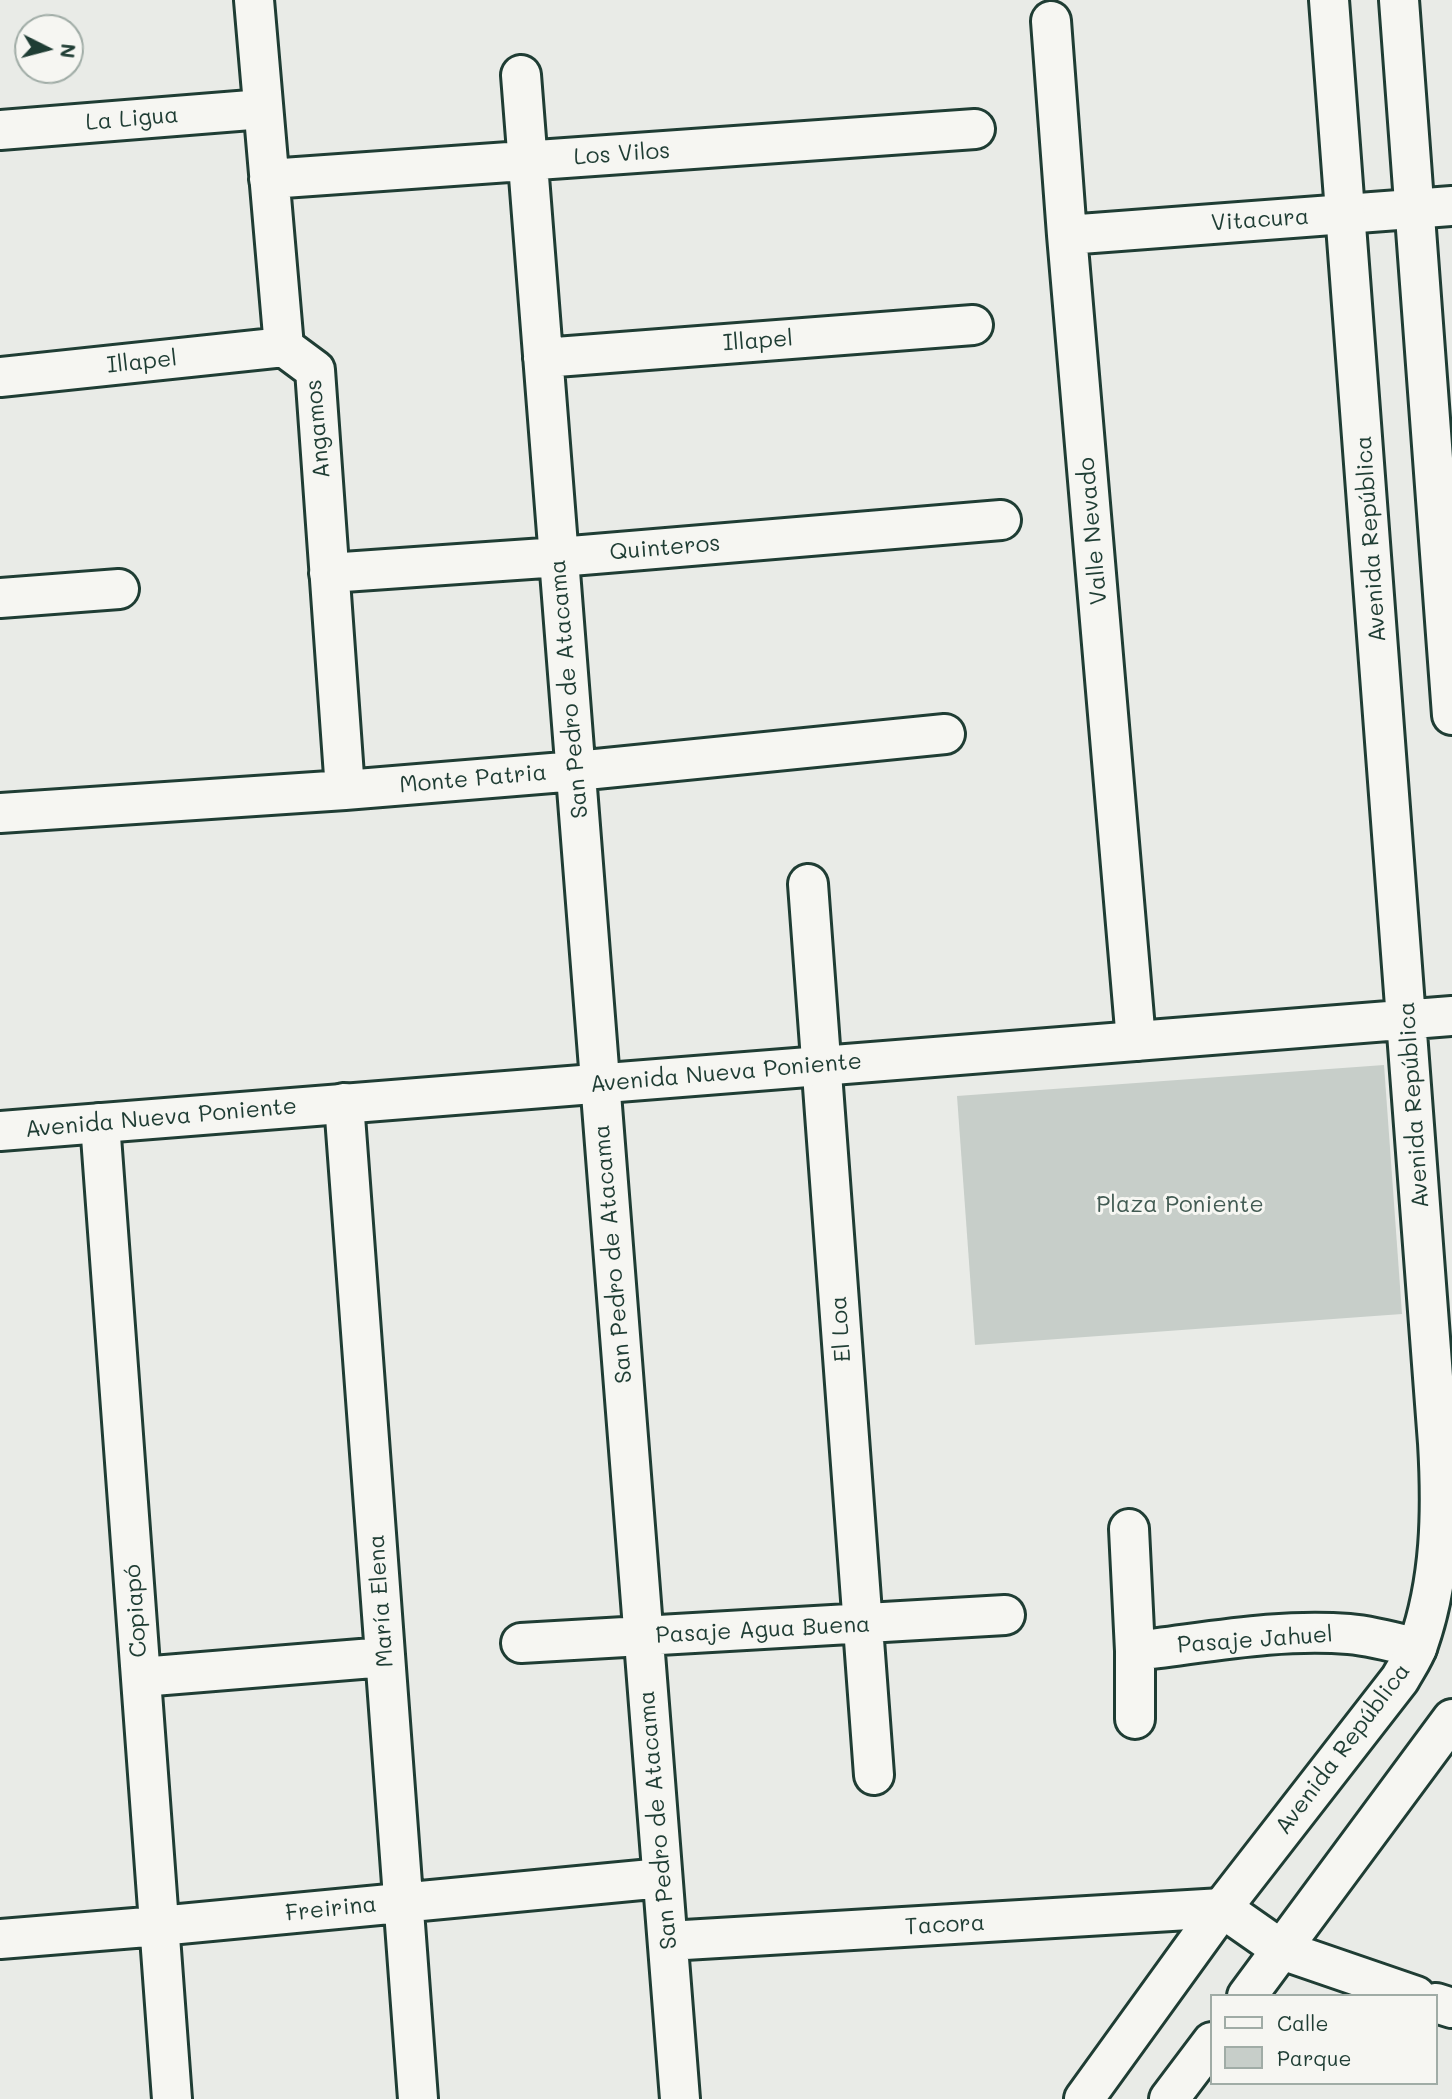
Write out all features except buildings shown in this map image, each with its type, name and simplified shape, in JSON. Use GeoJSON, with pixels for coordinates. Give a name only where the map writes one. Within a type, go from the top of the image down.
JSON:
{"type":"FeatureCollection","features":[{"type":"Feature","properties":{"kind":"street"},"geometry":{"type":"LineString","coordinates":[[254,0],[284,347]]}},
{"type":"Feature","properties":{"kind":"street","name":"Avenida República"},"geometry":{"type":"LineString","coordinates":[[1084,2099],[1222,1908],[1400,1679],[1417,1648],[1434,1581],[1440,1538],[1441,1496],[1408,1020],[1329,0]]}},
{"type":"Feature","properties":{"kind":"street"},"geometry":{"type":"LineString","coordinates":[[1399,0],[1452,715]]}},
{"type":"Feature","properties":{"kind":"street","name":"Valle Nevado"},"geometry":{"type":"LineString","coordinates":[[1052,21],[1136,1041]]}},
{"type":"Feature","properties":{"kind":"street","name":"San Pedro de Atacama"},"geometry":{"type":"LineString","coordinates":[[521,75],[680,2099]]}},
{"type":"Feature","properties":{"kind":"street","name":"La Ligua"},"geometry":{"type":"LineString","coordinates":[[0,130],[263,109]]}},
{"type":"Feature","properties":{"kind":"street","name":"Los Vilos"},"geometry":{"type":"LineString","coordinates":[[269,179],[975,129]]}},
{"type":"Feature","properties":{"kind":"street","name":"Vitacura"},"geometry":{"type":"LineString","coordinates":[[1068,235],[1452,206]]}},
{"type":"Feature","properties":{"kind":"street","name":"Illapel"},"geometry":{"type":"LineString","coordinates":[[543,358],[972,325]]}},
{"type":"Feature","properties":{"kind":"street","name":"Illapel"},"geometry":{"type":"LineString","coordinates":[[0,377],[284,347]]}},
{"type":"Feature","properties":{"kind":"street","name":"Angamos"},"geometry":{"type":"LineString","coordinates":[[284,347],[314,370],[345,790]]}},
{"type":"Feature","properties":{"kind":"street","name":"Quinteros"},"geometry":{"type":"LineString","coordinates":[[329,573],[1001,520]]}},
{"type":"Feature","properties":{"kind":"street"},"geometry":{"type":"LineString","coordinates":[[0,598],[119,589]]}},
{"type":"Feature","properties":{"kind":"street","name":"Monte Patria"},"geometry":{"type":"LineString","coordinates":[[0,813],[345,790],[576,771],[945,734]]}},
{"type":"Feature","properties":{"kind":"street","name":"El Loa"},"geometry":{"type":"LineString","coordinates":[[808,884],[874,1775]]}},
{"type":"Feature","properties":{"kind":"street","name":"Avenida Nueva Poniente"},"geometry":{"type":"LineString","coordinates":[[0,1131],[1452,1016]]}},
{"type":"Feature","properties":{"kind":"street","name":"María Elena"},"geometry":{"type":"LineString","coordinates":[[344,1103],[418,2099]]}},
{"type":"Feature","properties":{"kind":"street","name":"Copiapó"},"geometry":{"type":"LineString","coordinates":[[100,1123],[172,2099]]}},
{"type":"Feature","properties":{"kind":"street"},"geometry":{"type":"LineString","coordinates":[[1129,1529],[1135,1651],[1135,1719]]}},
{"type":"Feature","properties":{"kind":"street","name":"Pasaje Agua Buena"},"geometry":{"type":"LineString","coordinates":[[521,1643],[1005,1615]]}},
{"type":"Feature","properties":{"kind":"street","name":"Pasaje Jahuel"},"geometry":{"type":"LineString","coordinates":[[1135,1651],[1283,1634],[1319,1633],[1350,1634],[1417,1648]]}},
{"type":"Feature","properties":{"kind":"street"},"geometry":{"type":"LineString","coordinates":[[141,1677],[385,1657]]}},
{"type":"Feature","properties":{"kind":"street"},"geometry":{"type":"LineString","coordinates":[[1249,1994],[1451,1721]]}},
{"type":"Feature","properties":{"kind":"street","name":"Freirina"},"geometry":{"type":"LineString","coordinates":[[0,1939],[663,1878]]}},
{"type":"Feature","properties":{"kind":"street"},"geometry":{"type":"LineString","coordinates":[[1222,1908],[1282,1950],[1410,1994]]}},
{"type":"Feature","properties":{"kind":"street","name":"Tacora"},"geometry":{"type":"LineString","coordinates":[[667,1941],[1222,1908]]}},
{"type":"Feature","properties":{"kind":"street"},"geometry":{"type":"LineString","coordinates":[[1169,2099],[1210,2045]]}},
{"type":"Feature","properties":{"kind":"green space","name":"Plaza Poniente"},"geometry":{"type":"Polygon","coordinates":[[[1384,1065],[1402,1314],[975,1345],[957,1096],[1384,1065]]]}}]}
